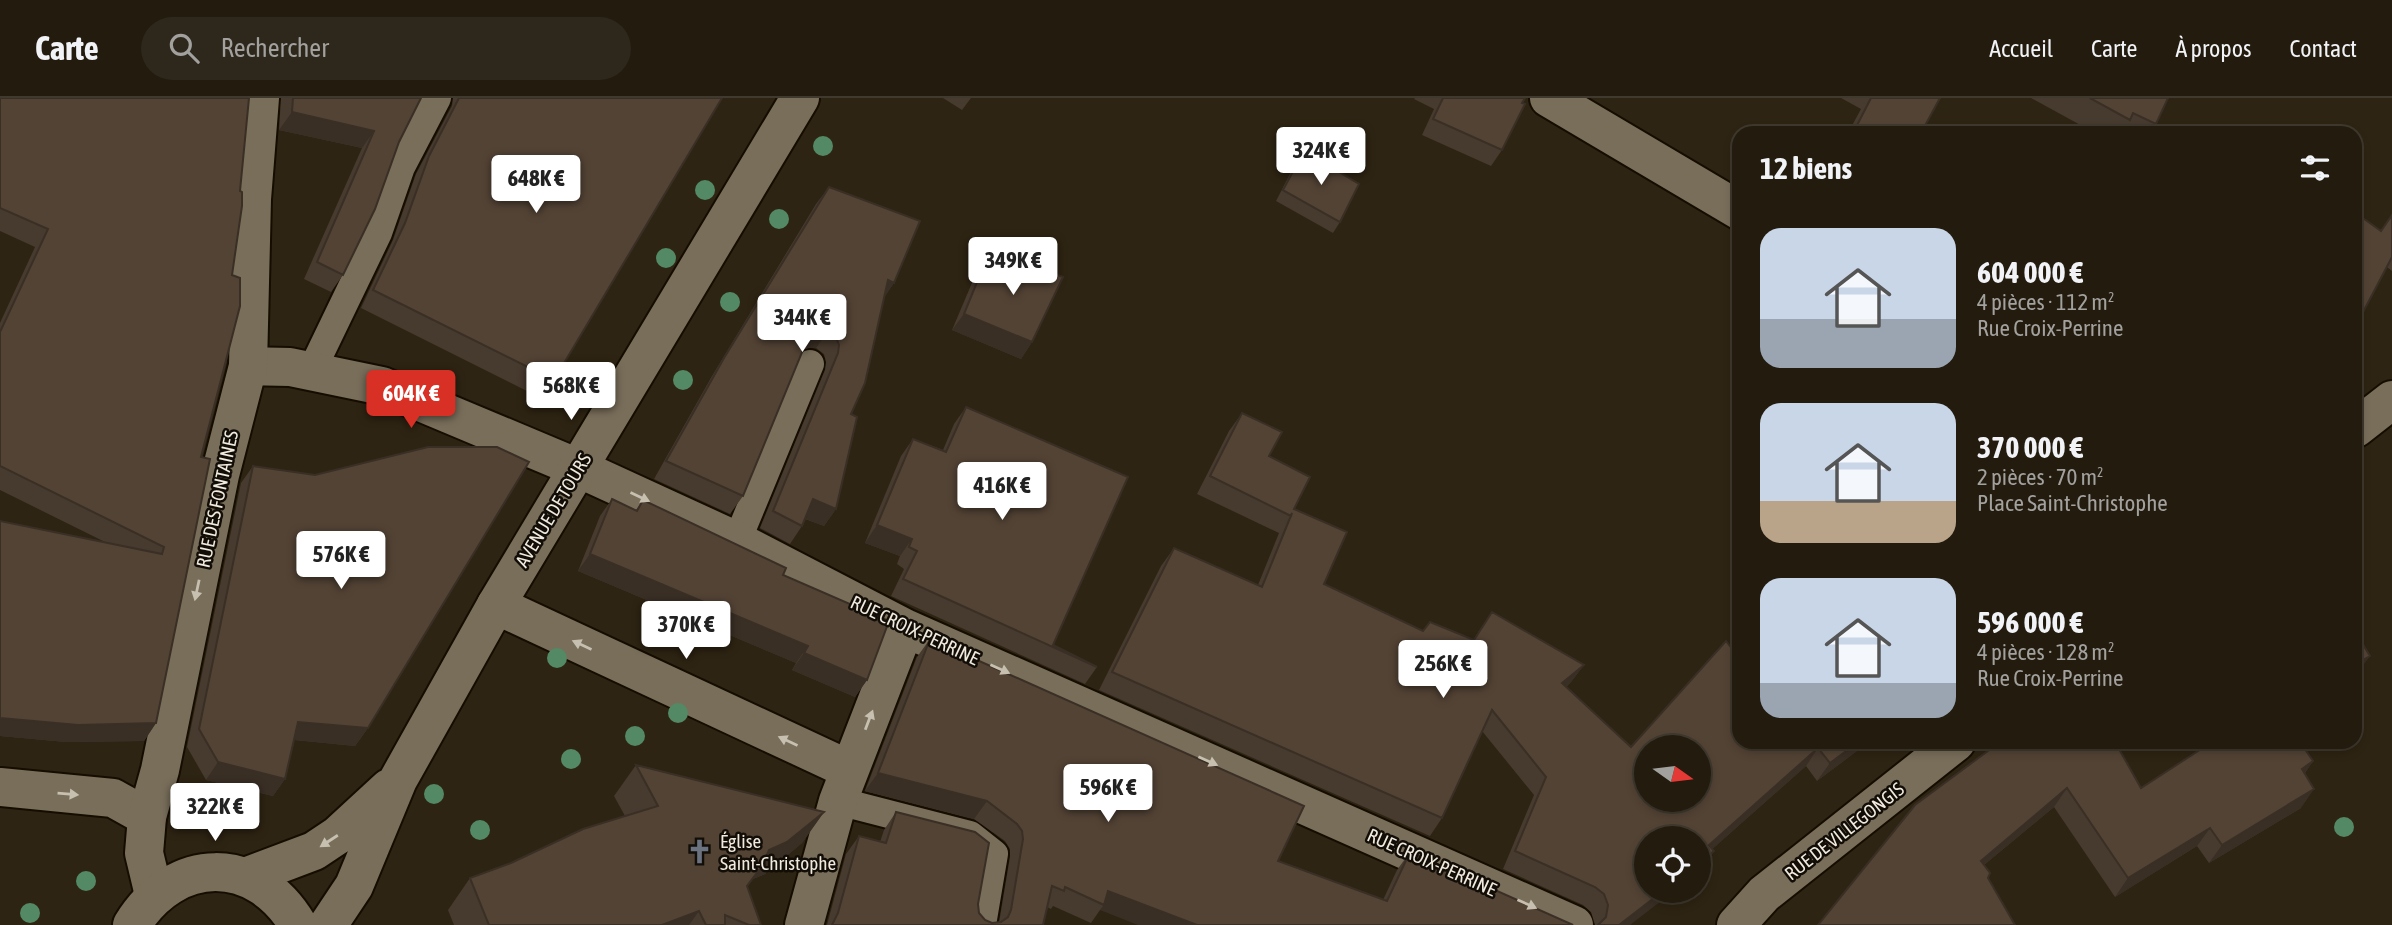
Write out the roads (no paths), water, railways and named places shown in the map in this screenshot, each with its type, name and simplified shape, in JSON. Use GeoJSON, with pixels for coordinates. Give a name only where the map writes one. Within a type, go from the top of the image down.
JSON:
{"type":"FeatureCollection","features":[{"type":"Feature","properties":{"kind":"street","name":"RUE DES FONTAINES"},"geometry":{"type":"LineString","coordinates":[[143,910],[148,817],[220,475],[248,366],[252,199],[260,98]]}},
{"type":"Feature","properties":{"kind":"street","name":"AVENUE DE TOURS"},"geometry":{"type":"LineString","coordinates":[[328,925],[354,886],[398,780],[496,605],[800,98]]}},
{"type":"Feature","properties":{"kind":"street"},"geometry":{"type":"LineString","coordinates":[[1549,98],[1732,206]]}},
{"type":"Feature","properties":{"kind":"street","name":"RUE CROIX-PERRINE"},"geometry":{"type":"LineString","coordinates":[[248,366],[290,367],[382,386],[578,468],[737,541],[905,628],[1574,925]]}},
{"type":"Feature","properties":{"kind":"street"},"geometry":{"type":"LineString","coordinates":[[2362,423],[2392,400]]}},
{"type":"Feature","properties":{"kind":"street"},"geometry":{"type":"LineString","coordinates":[[496,605],[844,785]]}},
{"type":"Feature","properties":{"kind":"street"},"geometry":{"type":"LineString","coordinates":[[804,925],[844,785],[905,628]]}},
{"type":"Feature","properties":{"kind":"street","name":"RUE DE VILLEGONGIS"},"geometry":{"type":"LineString","coordinates":[[1737,925],[1764,894],[1947,749]]}},
{"type":"Feature","properties":{"kind":"street","name":"AVENUE DE TOURS"},"geometry":{"type":"LineString","coordinates":[[245,877],[322,846],[338,835],[398,780]]}},
{"type":"Feature","properties":{"kind":"street"},"geometry":{"type":"LineString","coordinates":[[0,787],[113,798],[148,817]]}},
{"type":"Feature","properties":{"kind":"street"},"geometry":{"type":"LineString","coordinates":[[143,910],[174,882],[196,874],[221,873],[245,877],[268,888],[287,906],[299,925]]}},
{"type":"Feature","properties":{"kind":"lane"},"geometry":{"type":"LineString","coordinates":[[311,373],[378,233],[401,167],[437,98]]}},
{"type":"Feature","properties":{"kind":"lane"},"geometry":{"type":"LineString","coordinates":[[737,541],[810,364]]}},
{"type":"Feature","properties":{"kind":"lane"},"geometry":{"type":"LineString","coordinates":[[844,785],[970,835],[994,854],[982,925]]}},
{"type":"Feature","properties":{"kind":"place","name":"Église Saint-Christophe"},"geometry":{"type":"Point","coordinates":[700,852]}}]}
